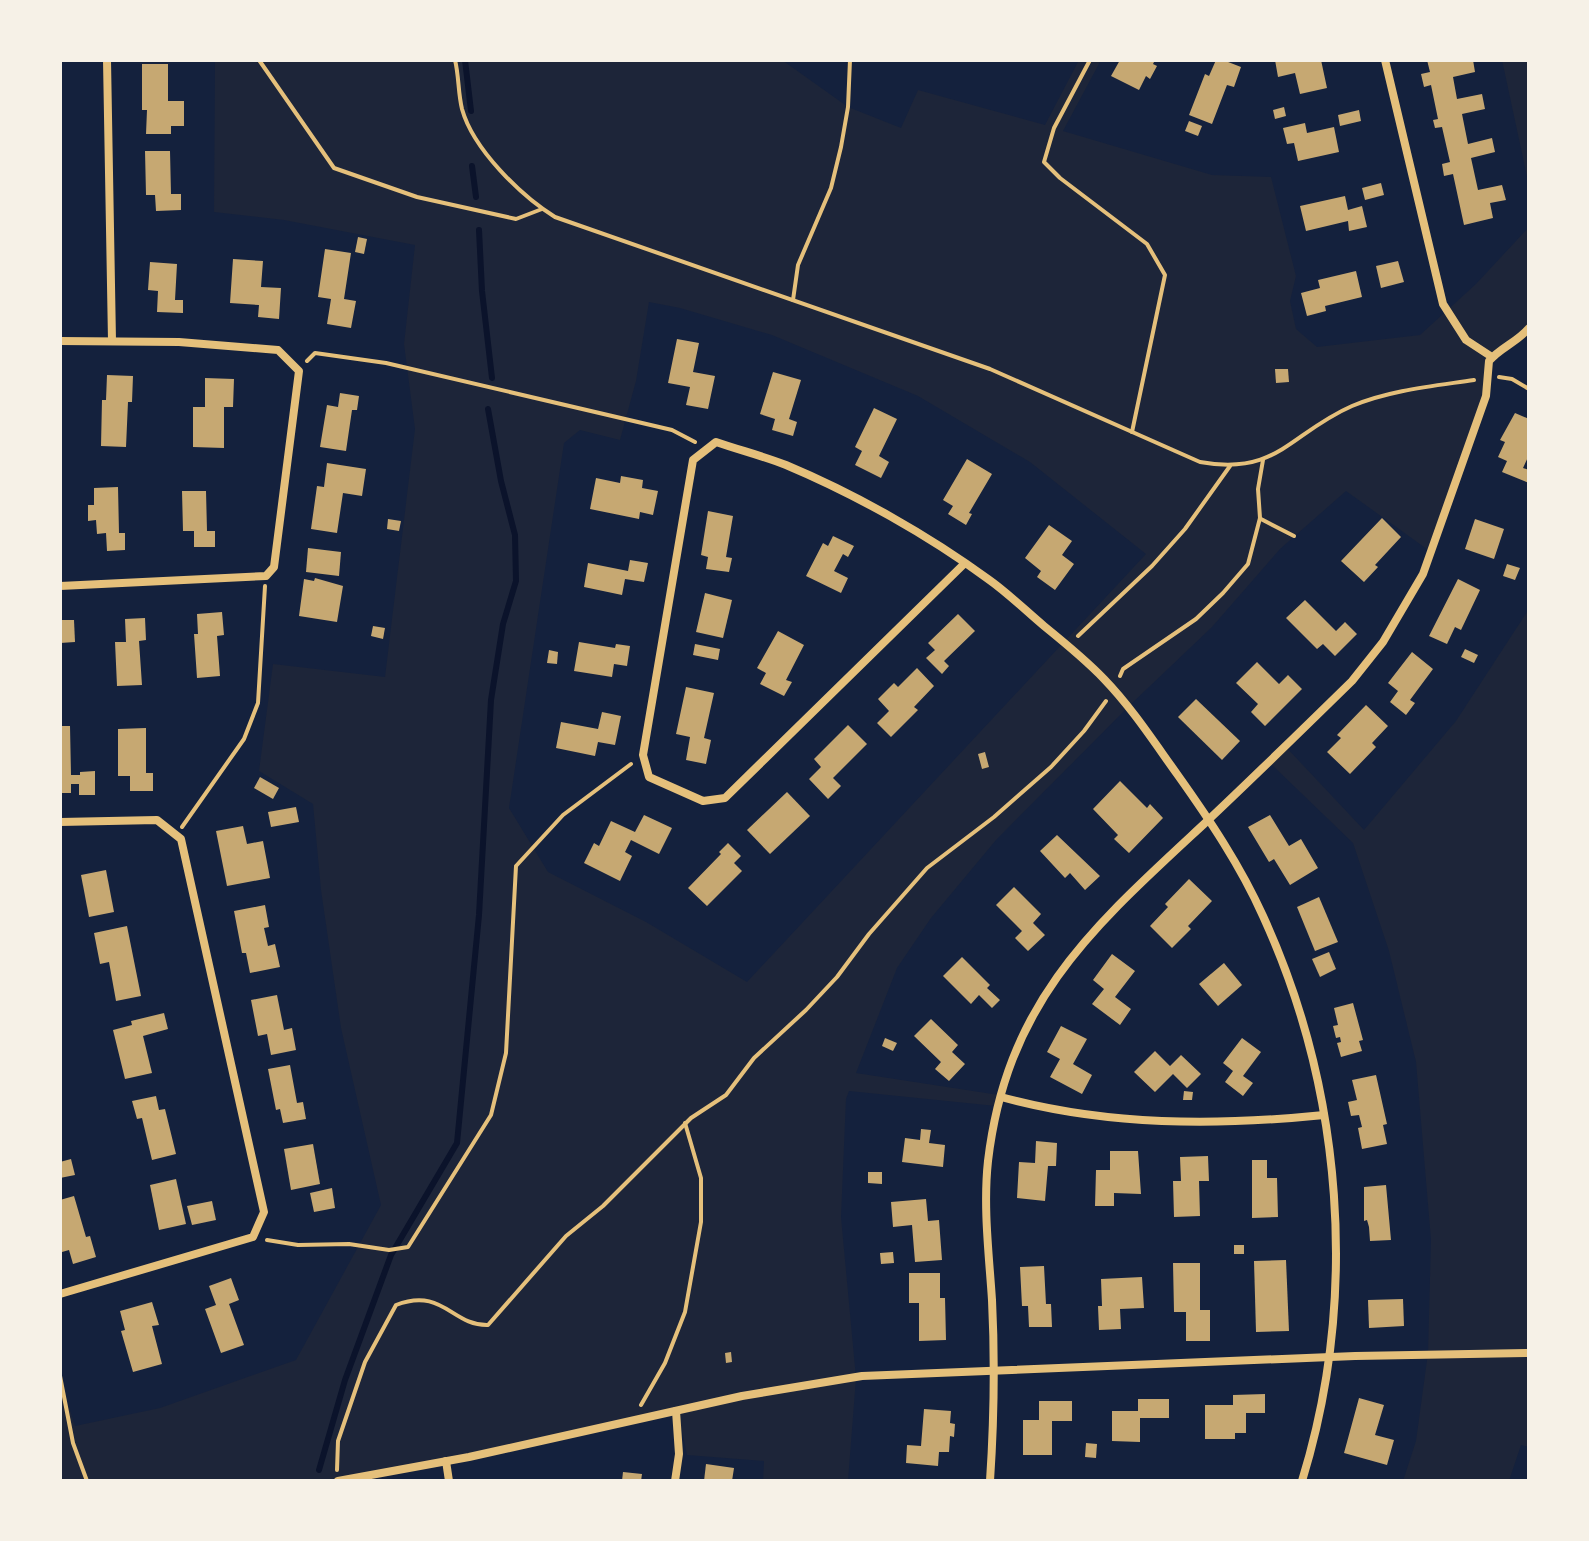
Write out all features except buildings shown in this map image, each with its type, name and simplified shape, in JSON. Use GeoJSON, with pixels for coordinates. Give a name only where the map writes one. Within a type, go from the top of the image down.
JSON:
{"type":"FeatureCollection","features":[{"type":"Feature","properties":{"kind":"street"},"geometry":{"type":"LineString","coordinates":[[107,60],[112,341]]}},
{"type":"Feature","properties":{"kind":"street"},"geometry":{"type":"LineString","coordinates":[[1385,60],[1443,304],[1466,340],[1492,357]]}},
{"type":"Feature","properties":{"kind":"street"},"geometry":{"type":"LineString","coordinates":[[990,1481],[993,1370],[986,1185],[993,1130],[1022,1036],[1043,997],[1092,931],[1352,681],[1398,621],[1433,548],[1486,396],[1488,365],[1492,357],[1518,341],[1529,328]]}},
{"type":"Feature","properties":{"kind":"street"},"geometry":{"type":"LineString","coordinates":[[60,341],[179,342],[278,350],[299,371],[274,567],[266,576],[60,586]]}},
{"type":"Feature","properties":{"kind":"street"},"geometry":{"type":"LineString","coordinates":[[965,563],[725,798],[703,801],[649,777],[643,755],[693,460],[716,442],[783,464],[853,497],[965,563],[992,581],[1069,646],[1114,689],[1208,820],[1246,881],[1279,952],[1308,1038],[1333,1176],[1335,1253],[1328,1357],[1316,1430],[1302,1481]]}},
{"type":"Feature","properties":{"kind":"street"},"geometry":{"type":"LineString","coordinates":[[60,822],[157,820],[181,839],[264,1212],[253,1237],[60,1294]]}},
{"type":"Feature","properties":{"kind":"street"},"geometry":{"type":"LineString","coordinates":[[1001,1097],[1086,1115],[1147,1121],[1235,1123],[1324,1115]]}},
{"type":"Feature","properties":{"kind":"street"},"geometry":{"type":"LineString","coordinates":[[337,1477],[446,1461],[742,1396],[862,1376],[1328,1357],[1529,1353]]}},
{"type":"Feature","properties":{"kind":"street"},"geometry":{"type":"LineString","coordinates":[[675,1481],[679,1454],[676,1411]]}},
{"type":"Feature","properties":{"kind":"street"},"geometry":{"type":"LineString","coordinates":[[446,1461],[449,1481]]}},
{"type":"Feature","properties":{"kind":"path"},"geometry":{"type":"LineString","coordinates":[[259,60],[334,168],[417,197],[516,219],[542,209]]}},
{"type":"Feature","properties":{"kind":"path"},"geometry":{"type":"LineString","coordinates":[[455,60],[468,125],[494,161],[542,209],[568,223],[990,369],[1200,462],[1230,466],[1263,460],[1342,411],[1374,398],[1502,376],[1529,389]]}},
{"type":"Feature","properties":{"kind":"path"},"geometry":{"type":"LineString","coordinates":[[793,300],[798,265],[831,188],[841,147],[848,107],[850,60]]}},
{"type":"Feature","properties":{"kind":"path"},"geometry":{"type":"LineString","coordinates":[[1090,60],[1054,128],[1044,162],[1060,178],[1147,244],[1165,275],[1132,432]]}},
{"type":"Feature","properties":{"kind":"path"},"geometry":{"type":"LineString","coordinates":[[299,371],[315,353],[386,363],[672,430],[688,436],[706,450]]}},
{"type":"Feature","properties":{"kind":"path"},"geometry":{"type":"LineString","coordinates":[[337,1477],[338,1441],[365,1362],[396,1305],[408,1301],[434,1302],[464,1319],[488,1325],[566,1236],[614,1195],[685,1123],[726,1095],[754,1058],[837,977],[869,934],[927,868],[994,817],[1051,767],[1084,731],[1114,689],[1123,669],[1196,619],[1248,564],[1260,518],[1258,489],[1263,460]]}},
{"type":"Feature","properties":{"kind":"path"},"geometry":{"type":"LineString","coordinates":[[1069,646],[1152,566],[1185,529],[1230,466]]}},
{"type":"Feature","properties":{"kind":"path"},"geometry":{"type":"LineString","coordinates":[[1260,518],[1294,536]]}},
{"type":"Feature","properties":{"kind":"path"},"geometry":{"type":"LineString","coordinates":[[181,839],[182,827],[244,739],[258,703],[266,576]]}},
{"type":"Feature","properties":{"kind":"path"},"geometry":{"type":"LineString","coordinates":[[253,1237],[298,1245],[349,1244],[389,1250],[408,1247],[491,1115],[506,1053],[516,866],[563,815],[643,755]]}},
{"type":"Feature","properties":{"kind":"path"},"geometry":{"type":"LineString","coordinates":[[641,1405],[665,1363],[685,1312],[701,1222],[701,1178],[685,1123]]}},
{"type":"Feature","properties":{"kind":"path"},"geometry":{"type":"LineString","coordinates":[[60,1376],[73,1443],[87,1481]]}},
{"type":"Feature","properties":{"kind":"shaded area"},"geometry":{"type":"Polygon","coordinates":[[[211,60],[782,60],[848,107],[901,128],[918,90],[1045,125],[1079,60],[1101,60],[1063,131],[1212,175],[1271,177],[1296,276],[1290,301],[1296,329],[1317,347],[1420,335],[1476,284],[1529,227],[1529,328],[1492,356],[1485,397],[1431,552],[1346,491],[1280,549],[1212,627],[996,840],[931,918],[897,968],[856,1073],[999,1095],[996,1106],[849,1091],[846,1099],[841,1217],[856,1378],[848,1481],[763,1481],[764,1461],[687,1455],[678,1411],[364,1475],[360,1481],[60,1481],[60,1379],[75,1426],[160,1408],[296,1360],[381,1205],[341,1028],[321,890],[313,804],[259,771],[273,664],[385,677],[415,429],[404,344],[415,245],[284,220],[214,212],[215,62],[211,60]],[[649,302],[636,381],[620,440],[580,430],[564,443],[509,808],[548,872],[646,922],[747,982],[1146,554],[1030,462],[918,396],[772,335],[649,302]]]}},
{"type":"Feature","properties":{"kind":"shaded area"},"geometry":{"type":"Polygon","coordinates":[[[1502,60],[1529,60],[1529,186],[1502,60]]]}},
{"type":"Feature","properties":{"kind":"shaded area"},"geometry":{"type":"Polygon","coordinates":[[[1529,609],[1529,1447],[1521,1445],[1509,1481],[1403,1481],[1416,1441],[1428,1353],[1431,1240],[1416,1062],[1389,951],[1353,843],[1268,761],[1284,745],[1364,830],[1456,721],[1529,609]]]}},
{"type":"Feature","properties":{"kind":"waterway"},"geometry":{"type":"LineString","coordinates":[[465,60],[471,111]]}},
{"type":"Feature","properties":{"kind":"waterway"},"geometry":{"type":"LineString","coordinates":[[472,166],[476,197]]}},
{"type":"Feature","properties":{"kind":"waterway"},"geometry":{"type":"LineString","coordinates":[[479,230],[492,378]]}},
{"type":"Feature","properties":{"kind":"waterway"},"geometry":{"type":"LineString","coordinates":[[319,1470],[345,1380],[391,1255],[457,1143],[479,915],[491,700],[503,624],[516,581],[515,535],[488,409]]}}]}
